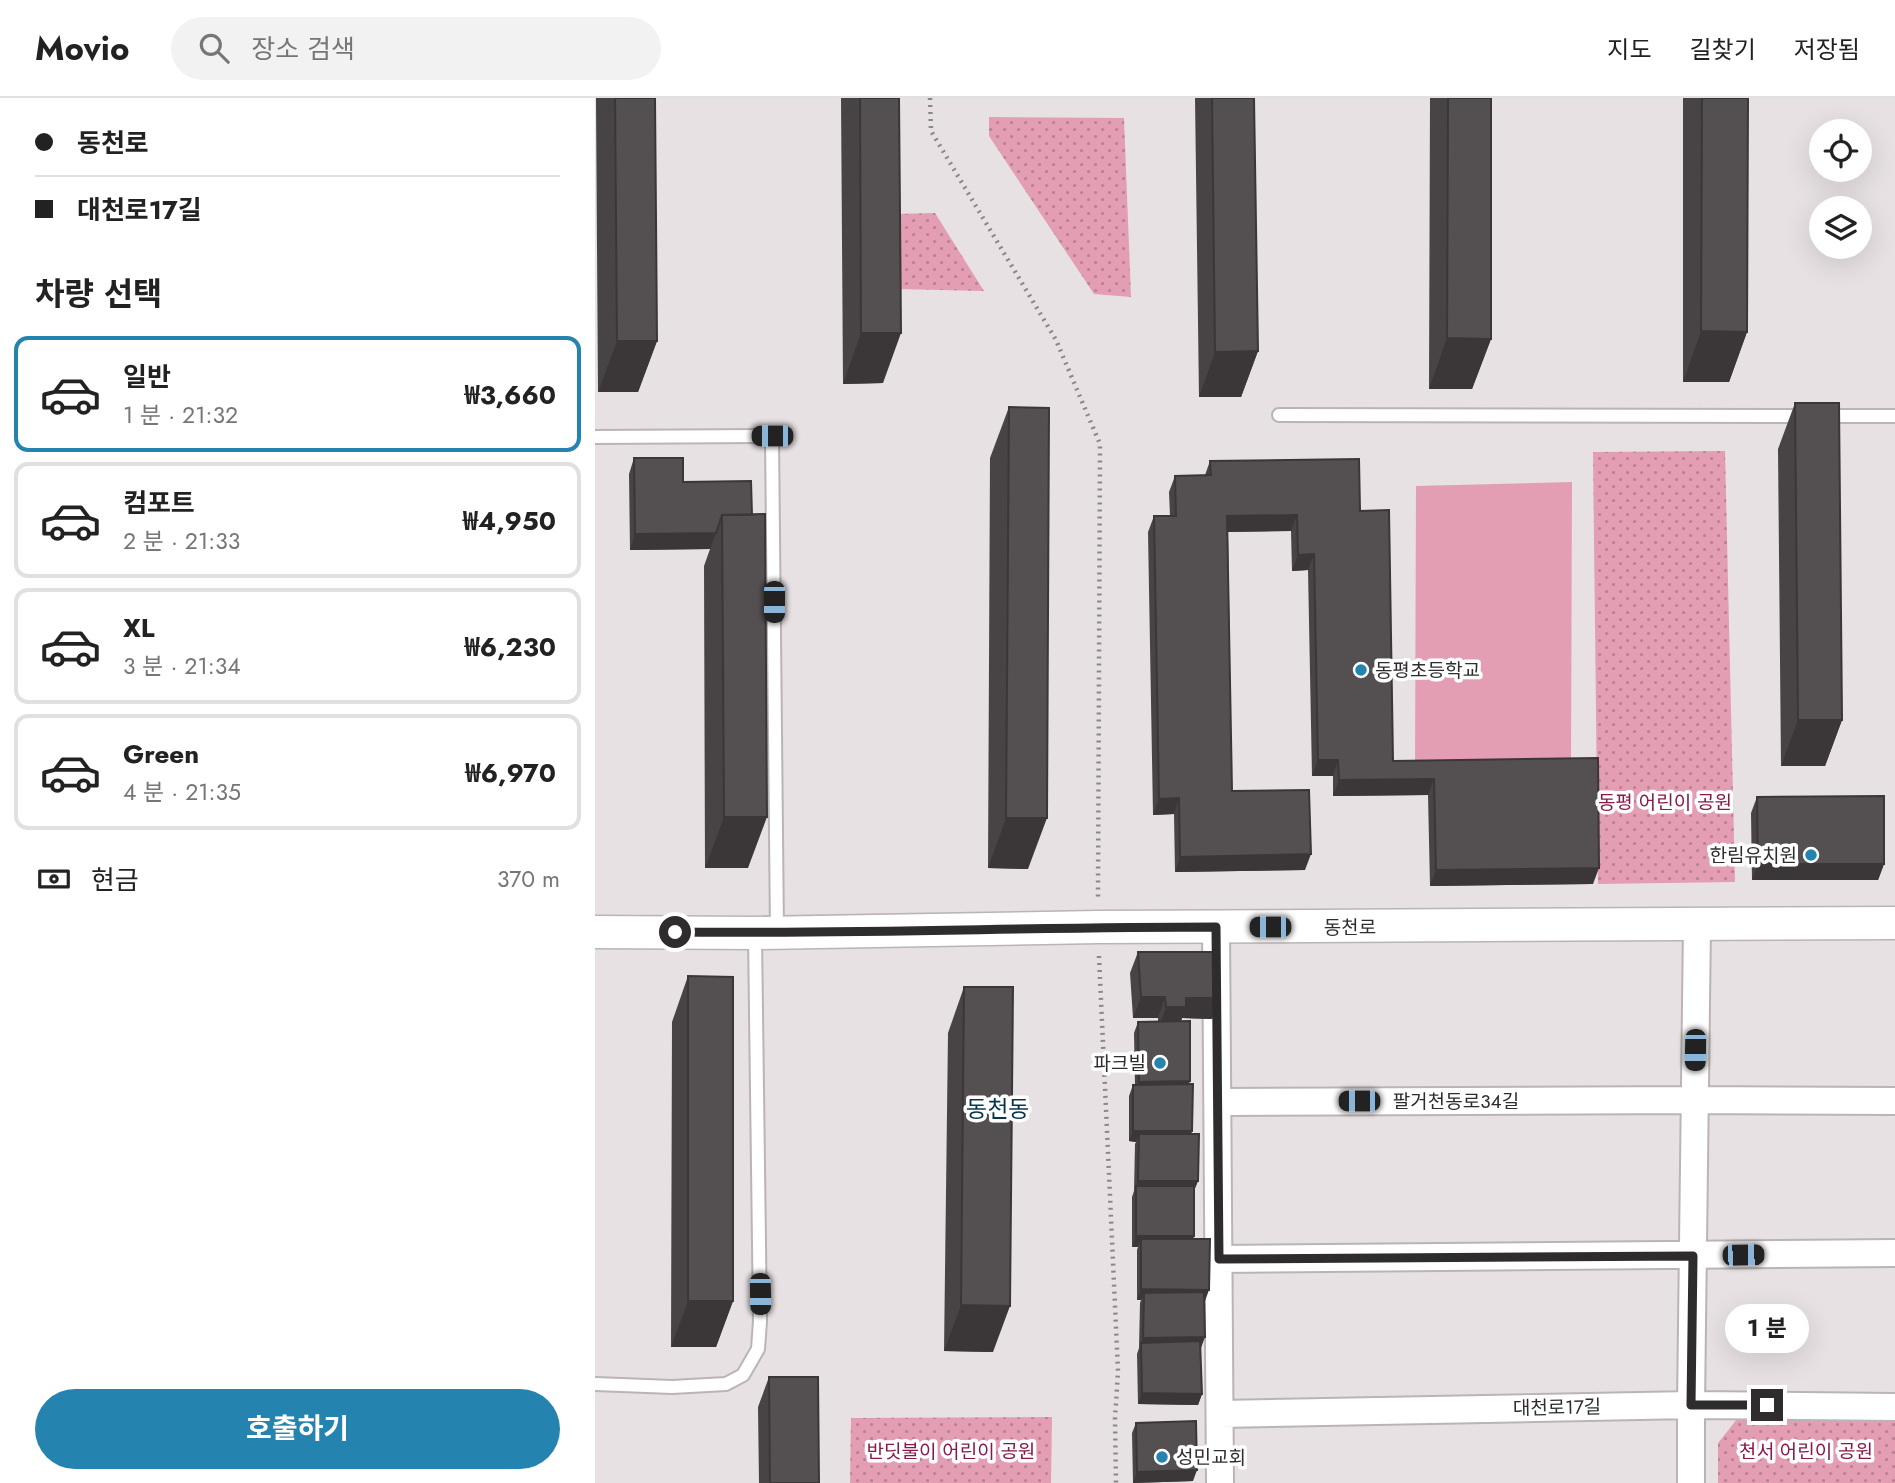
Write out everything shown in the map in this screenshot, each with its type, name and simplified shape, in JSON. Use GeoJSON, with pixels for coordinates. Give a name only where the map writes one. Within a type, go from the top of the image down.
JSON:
{"type":"FeatureCollection","features":[{"type":"Feature","properties":{"kind":"street","name":"동천로"},"geometry":{"type":"LineString","coordinates":[[595,932],[766,933],[1098,927],[1895,923]]}},
{"type":"Feature","properties":{"kind":"street"},"geometry":{"type":"LineString","coordinates":[[1691,1483],[1697,925]]}},
{"type":"Feature","properties":{"kind":"street"},"geometry":{"type":"LineString","coordinates":[[1216,927],[1220,1483]]}},
{"type":"Feature","properties":{"kind":"street","name":"팔거천동로34길"},"geometry":{"type":"LineString","coordinates":[[1219,1102],[1895,1101]]}},
{"type":"Feature","properties":{"kind":"street"},"geometry":{"type":"LineString","coordinates":[[1219,1259],[1895,1253]]}},
{"type":"Feature","properties":{"kind":"street","name":"대천로17길"},"geometry":{"type":"LineString","coordinates":[[1220,1414],[1691,1405],[1895,1407]]}},
{"type":"Feature","properties":{"kind":"lane"},"geometry":{"type":"LineString","coordinates":[[1279,415],[1895,416]]}},
{"type":"Feature","properties":{"kind":"lane"},"geometry":{"type":"LineString","coordinates":[[595,437],[772,436],[758,1349],[743,1375],[726,1384],[672,1387],[595,1384]]}},
{"type":"Feature","properties":{"kind":"path"},"geometry":{"type":"LineString","coordinates":[[930,98],[931,131],[1056,340],[1100,444],[1098,927],[1118,1371],[1115,1419],[1117,1483]]}},
{"type":"Feature","properties":{"kind":"green space"},"geometry":{"type":"Polygon","coordinates":[[[989,117],[1124,118],[1131,297],[1094,294],[989,136],[989,117]]]}},
{"type":"Feature","properties":{"kind":"green space"},"geometry":{"type":"Polygon","coordinates":[[[935,213],[984,291],[897,289],[895,214],[935,213]]]}},
{"type":"Feature","properties":{"kind":"green space","name":"동평 어린이 공원"},"geometry":{"type":"Polygon","coordinates":[[[1725,451],[1735,882],[1598,884],[1593,452],[1725,451]]]}},
{"type":"Feature","properties":{"kind":"green space"},"geometry":{"type":"Polygon","coordinates":[[[1572,482],[1571,772],[1415,771],[1416,486],[1572,482]]]}},
{"type":"Feature","properties":{"kind":"green space","name":"반딧불이 어린이 공원"},"geometry":{"type":"Polygon","coordinates":[[[1052,1417],[1051,1483],[850,1483],[851,1418],[1052,1417]]]}},
{"type":"Feature","properties":{"kind":"green space","name":"천서 어린이 공원"},"geometry":{"type":"Polygon","coordinates":[[[1737,1419],[1895,1419],[1895,1483],[1718,1483],[1718,1443],[1737,1419]]]}},
{"type":"Feature","properties":{"kind":"building"},"geometry":{"type":"Polygon","coordinates":[[[615,98],[655,98],[657,341],[617,341],[615,98]]]}},
{"type":"Feature","properties":{"kind":"building"},"geometry":{"type":"Polygon","coordinates":[[[860,98],[899,98],[901,333],[861,333],[860,98]]]}},
{"type":"Feature","properties":{"kind":"building"},"geometry":{"type":"Polygon","coordinates":[[[1212,98],[1254,98],[1258,351],[1215,352],[1212,98]]]}},
{"type":"Feature","properties":{"kind":"building"},"geometry":{"type":"Polygon","coordinates":[[[1448,98],[1491,98],[1491,339],[1447,338],[1448,98]]]}},
{"type":"Feature","properties":{"kind":"building"},"geometry":{"type":"Polygon","coordinates":[[[1702,98],[1748,98],[1747,332],[1701,331],[1702,98]]]}},
{"type":"Feature","properties":{"kind":"building"},"geometry":{"type":"Polygon","coordinates":[[[1795,403],[1839,403],[1842,720],[1798,720],[1795,403]]]}},
{"type":"Feature","properties":{"kind":"building"},"geometry":{"type":"Polygon","coordinates":[[[1009,407],[1049,408],[1047,818],[1006,818],[1009,407]]]}},
{"type":"Feature","properties":{"kind":"building"},"geometry":{"type":"Polygon","coordinates":[[[634,458],[683,458],[683,482],[751,481],[752,515],[722,515],[716,533],[635,534],[634,458]]]}},
{"type":"Feature","properties":{"kind":"building"},"geometry":{"type":"Polygon","coordinates":[[[1359,459],[1360,511],[1389,510],[1393,761],[1598,758],[1599,868],[1436,870],[1434,779],[1339,780],[1338,760],[1318,760],[1314,554],[1298,555],[1297,515],[1227,516],[1232,791],[1309,790],[1311,854],[1180,857],[1179,798],[1159,799],[1154,516],[1176,516],[1175,476],[1211,475],[1210,461],[1359,459]]]}},
{"type":"Feature","properties":{"kind":"building"},"geometry":{"type":"Polygon","coordinates":[[[765,514],[767,817],[724,817],[722,515],[765,514]]]}},
{"type":"Feature","properties":{"kind":"building"},"geometry":{"type":"Polygon","coordinates":[[[1884,796],[1884,864],[1758,864],[1757,797],[1884,796]]]}},
{"type":"Feature","properties":{"kind":"building"},"geometry":{"type":"Polygon","coordinates":[[[1138,952],[1219,952],[1219,998],[1186,998],[1186,1007],[1166,1007],[1165,997],[1141,997],[1138,952]]]}},
{"type":"Feature","properties":{"kind":"building"},"geometry":{"type":"Polygon","coordinates":[[[688,976],[733,977],[733,1301],[688,1301],[688,976]]]}},
{"type":"Feature","properties":{"kind":"building"},"geometry":{"type":"Polygon","coordinates":[[[964,987],[1013,987],[1010,1306],[961,1305],[964,987]]]}},
{"type":"Feature","properties":{"kind":"building","name":"파크빌"},"geometry":{"type":"Polygon","coordinates":[[[1190,1021],[1190,1081],[1139,1082],[1138,1022],[1190,1021]]]}},
{"type":"Feature","properties":{"kind":"building"},"geometry":{"type":"Polygon","coordinates":[[[1193,1084],[1192,1131],[1133,1131],[1133,1085],[1193,1084]]]}},
{"type":"Feature","properties":{"kind":"building"},"geometry":{"type":"Polygon","coordinates":[[[1139,1134],[1199,1134],[1198,1181],[1138,1181],[1139,1134]]]}},
{"type":"Feature","properties":{"kind":"building"},"geometry":{"type":"Polygon","coordinates":[[[1136,1186],[1194,1186],[1194,1236],[1136,1236],[1136,1186]]]}},
{"type":"Feature","properties":{"kind":"building"},"geometry":{"type":"Polygon","coordinates":[[[1141,1239],[1210,1239],[1209,1290],[1141,1289],[1141,1239]]]}},
{"type":"Feature","properties":{"kind":"building"},"geometry":{"type":"Polygon","coordinates":[[[1204,1292],[1205,1337],[1143,1338],[1144,1293],[1204,1292]]]}},
{"type":"Feature","properties":{"kind":"building"},"geometry":{"type":"Polygon","coordinates":[[[1200,1341],[1202,1394],[1142,1393],[1141,1343],[1200,1341]]]}},
{"type":"Feature","properties":{"kind":"building"},"geometry":{"type":"Polygon","coordinates":[[[769,1377],[818,1377],[819,1483],[770,1483],[769,1377]]]}},
{"type":"Feature","properties":{"kind":"building","name":"성민교회"},"geometry":{"type":"Polygon","coordinates":[[[1196,1421],[1197,1470],[1137,1472],[1136,1423],[1196,1421]]]}},
{"type":"Feature","properties":{"kind":"place","name":"동평초등학교"},"geometry":{"type":"Point","coordinates":[1361,670]}},
{"type":"Feature","properties":{"kind":"place","name":"한림유치원"},"geometry":{"type":"Point","coordinates":[1811,855]}},
{"type":"Feature","properties":{"kind":"place","name":"파크빌"},"geometry":{"type":"Point","coordinates":[1160,1063]}},
{"type":"Feature","properties":{"kind":"place","name":"성민교회"},"geometry":{"type":"Point","coordinates":[1162,1457]}},
{"type":"Feature","properties":{"kind":"district","name":"동천동"},"geometry":{"type":"Point","coordinates":[998,1109]}},
{"type":"Feature","properties":{"kind":"route"},"geometry":{"type":"LineString","coordinates":[[675,932],[1216,927],[1219,1259],[1693,1256],[1691,1405],[1767,1405]]}}]}
